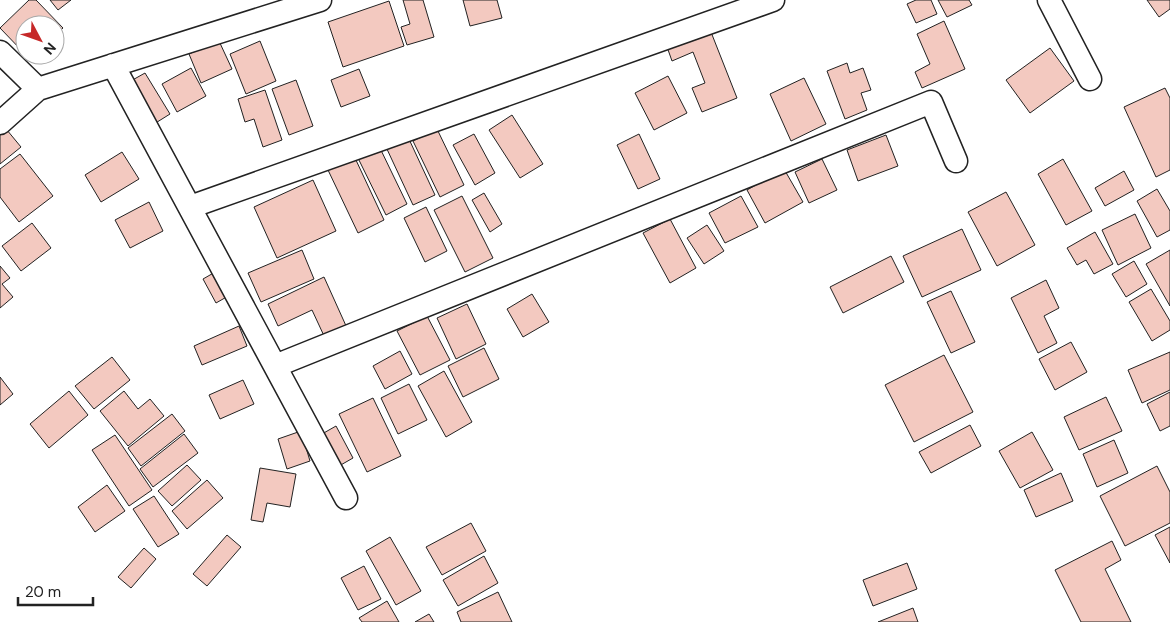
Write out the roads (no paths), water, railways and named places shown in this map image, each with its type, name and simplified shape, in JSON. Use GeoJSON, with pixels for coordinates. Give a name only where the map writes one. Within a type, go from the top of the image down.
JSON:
{"type":"FeatureCollection","features":[{"type":"Feature","properties":{"kind":"street"},"geometry":{"type":"LineString","coordinates":[[0,123],[38,89],[320,0]]}},
{"type":"Feature","properties":{"kind":"street"},"geometry":{"type":"LineString","coordinates":[[190,208],[773,0]]}},
{"type":"Feature","properties":{"kind":"street"},"geometry":{"type":"LineString","coordinates":[[1049,0],[1090,79]]}},
{"type":"Feature","properties":{"kind":"street"},"geometry":{"type":"LineString","coordinates":[[0,52],[38,89]]}},
{"type":"Feature","properties":{"kind":"street"},"geometry":{"type":"LineString","coordinates":[[113,65],[346,498]]}},
{"type":"Feature","properties":{"kind":"street"},"geometry":{"type":"LineString","coordinates":[[275,366],[931,102],[956,161]]}}]}
